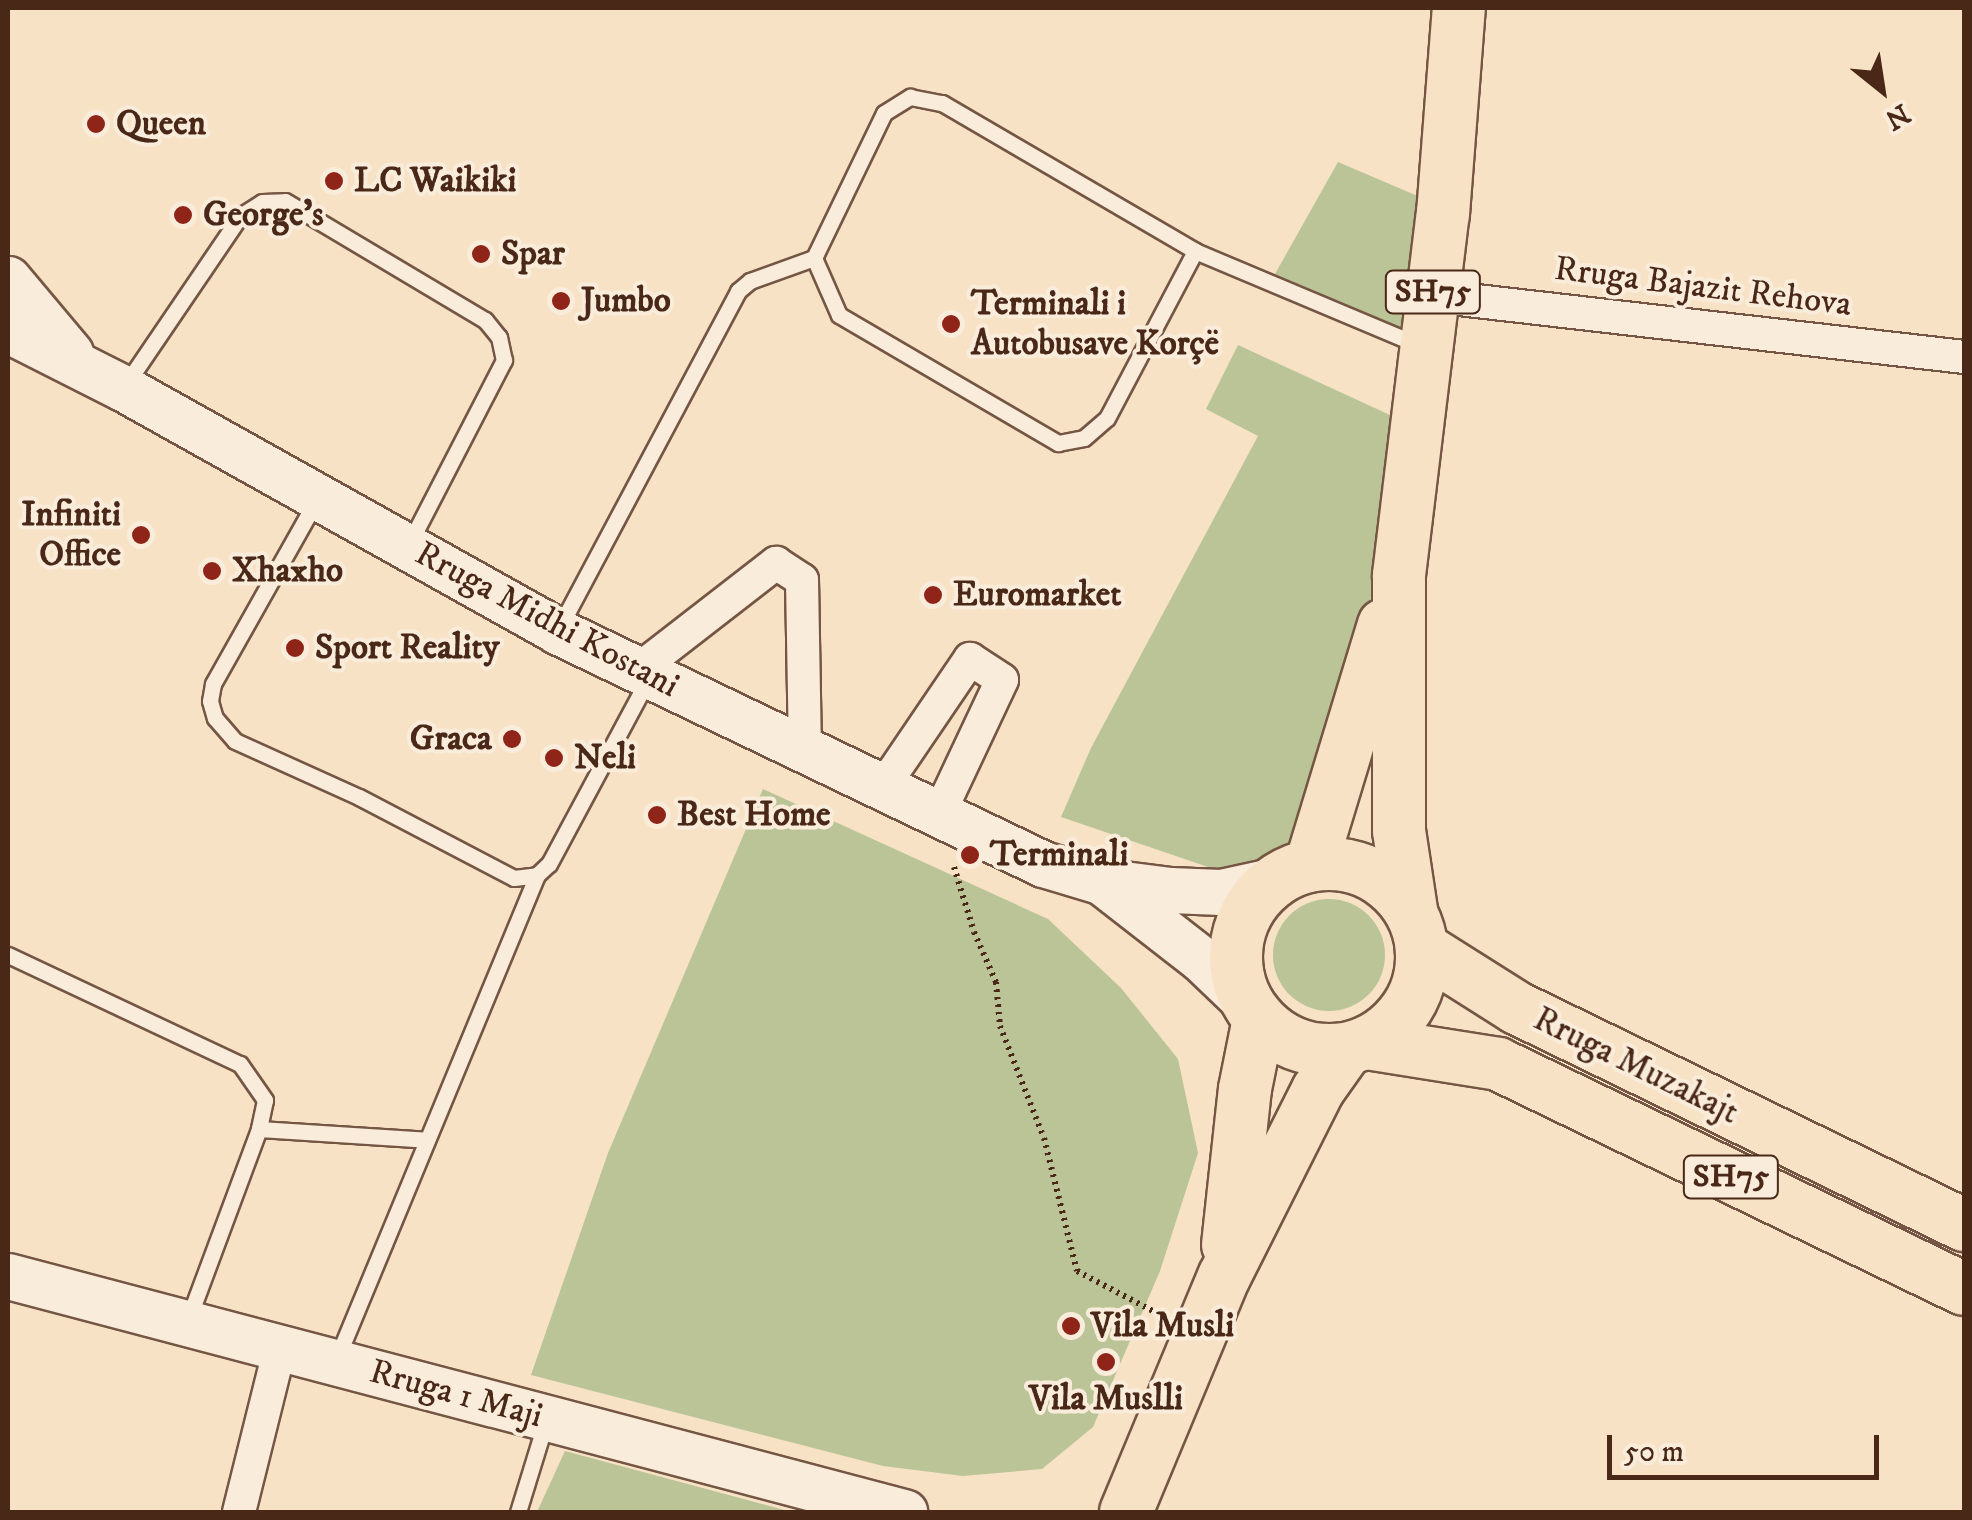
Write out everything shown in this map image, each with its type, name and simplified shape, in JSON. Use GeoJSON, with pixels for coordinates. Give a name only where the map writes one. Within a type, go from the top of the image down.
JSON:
{"type":"FeatureCollection","features":[{"type":"Feature","properties":{"kind":"main road","name":"SH75"},"geometry":{"type":"LineString","coordinates":[[1416,929],[1400,894],[1368,872],[1330,863],[1293,873],[1248,910],[1236,946],[1239,985],[1253,1011],[1290,1042],[1328,1050],[1357,1046],[1398,1020],[1410,1004],[1422,967],[1416,929],[1399,831],[1399,575],[1433,296],[1459,8]]}},
{"type":"Feature","properties":{"kind":"main road"},"geometry":{"type":"LineString","coordinates":[[8,279],[77,363]]}},
{"type":"Feature","properties":{"kind":"main road","name":"Rruga Midhi Kostani"},"geometry":{"type":"LineString","coordinates":[[8,330],[123,388],[557,631],[1043,864],[1100,881],[1221,892],[1293,873]]}},
{"type":"Feature","properties":{"kind":"main road","name":"SH75"},"geometry":{"type":"LineString","coordinates":[[1293,873],[1399,575]]}},
{"type":"Feature","properties":{"kind":"main road","name":"Rruga Midhi Kostani"},"geometry":{"type":"LineString","coordinates":[[1100,881],[1202,959],[1253,1011]]}},
{"type":"Feature","properties":{"kind":"main road","name":"Rruga Muzakajt"},"geometry":{"type":"LineString","coordinates":[[1416,929],[1516,1008],[1964,1225]]}},
{"type":"Feature","properties":{"kind":"main road"},"geometry":{"type":"LineString","coordinates":[[1224,1277],[1253,1011]]}},
{"type":"Feature","properties":{"kind":"main road"},"geometry":{"type":"LineString","coordinates":[[1126,1512],[1224,1277],[1318,1090],[1357,1046]]}},
{"type":"Feature","properties":{"kind":"main road","name":"Rruga Muzakajt"},"geometry":{"type":"LineString","coordinates":[[1357,1046],[1498,1064],[1964,1289]]}},
{"type":"Feature","properties":{"kind":"main road","name":"Rruga 1 Maji"},"geometry":{"type":"LineString","coordinates":[[8,1276],[904,1512]]}},
{"type":"Feature","properties":{"kind":"street","name":"Rruga Bajazit Rehova"},"geometry":{"type":"LineString","coordinates":[[1433,296],[1964,357]]}},
{"type":"Feature","properties":{"kind":"street"},"geometry":{"type":"LineString","coordinates":[[644,673],[776,563],[802,580],[805,750]]}},
{"type":"Feature","properties":{"kind":"street"},"geometry":{"type":"LineString","coordinates":[[883,787],[970,658],[1002,680],[939,814]]}},
{"type":"Feature","properties":{"kind":"street"},"geometry":{"type":"LineString","coordinates":[[239,1512],[280,1347]]}},
{"type":"Feature","properties":{"kind":"lane"},"geometry":{"type":"LineString","coordinates":[[557,631],[738,291],[750,281],[814,258],[884,114],[910,97],[942,102],[1195,251],[1427,349]]}},
{"type":"Feature","properties":{"kind":"lane"},"geometry":{"type":"LineString","coordinates":[[123,388],[240,216],[262,202],[285,202],[485,320],[499,336],[504,360],[407,547]]}},
{"type":"Feature","properties":{"kind":"lane"},"geometry":{"type":"LineString","coordinates":[[814,258],[839,315],[1058,443],[1084,438],[1107,418],[1195,251]]}},
{"type":"Feature","properties":{"kind":"lane"},"geometry":{"type":"LineString","coordinates":[[318,498],[213,684],[210,700],[216,718],[235,740],[359,797],[514,878],[537,875]]}},
{"type":"Feature","properties":{"kind":"lane"},"geometry":{"type":"LineString","coordinates":[[335,1362],[537,875],[549,864],[644,673]]}},
{"type":"Feature","properties":{"kind":"lane"},"geometry":{"type":"LineString","coordinates":[[8,955],[240,1064],[265,1100],[259,1129],[187,1323]]}},
{"type":"Feature","properties":{"kind":"lane"},"geometry":{"type":"LineString","coordinates":[[259,1129],[427,1140]]}},
{"type":"Feature","properties":{"kind":"lane"},"geometry":{"type":"LineString","coordinates":[[518,1512],[547,1418]]}},
{"type":"Feature","properties":{"kind":"path"},"geometry":{"type":"LineString","coordinates":[[954,866],[974,932],[996,982],[1000,1026],[1044,1138],[1077,1271],[1153,1311]]}},
{"type":"Feature","properties":{"kind":"green space"},"geometry":{"type":"Polygon","coordinates":[[[1338,162],[1427,200],[1414,333],[1275,274],[1338,162]]]}},
{"type":"Feature","properties":{"kind":"green space"},"geometry":{"type":"Polygon","coordinates":[[[1238,345],[1403,421],[1371,597],[1300,849],[1217,870],[1061,817],[1091,748],[1258,436],[1206,409],[1238,345]]]}},
{"type":"Feature","properties":{"kind":"green space"},"geometry":{"type":"Polygon","coordinates":[[[763,789],[1048,919],[1121,988],[1178,1059],[1198,1153],[1160,1271],[1093,1427],[1042,1469],[963,1476],[883,1466],[531,1375],[608,1153],[763,789]]]}},
{"type":"Feature","properties":{"kind":"green space"},"geometry":{"type":"Polygon","coordinates":[[[1329,899],[1350,904],[1368,916],[1380,934],[1385,955],[1380,976],[1368,994],[1350,1006],[1329,1011],[1308,1006],[1290,994],[1278,976],[1273,955],[1278,934],[1290,916],[1308,904],[1329,899]]]}},
{"type":"Feature","properties":{"kind":"green space"},"geometry":{"type":"Polygon","coordinates":[[[565,1451],[792,1512],[537,1512],[565,1451]]]}},
{"type":"Feature","properties":{"kind":"place","name":"Queen"},"geometry":{"type":"Point","coordinates":[96,124]}},
{"type":"Feature","properties":{"kind":"place","name":"LC Waikiki"},"geometry":{"type":"Point","coordinates":[334,181]}},
{"type":"Feature","properties":{"kind":"place","name":"George's"},"geometry":{"type":"Point","coordinates":[183,215]}},
{"type":"Feature","properties":{"kind":"place","name":"Spar"},"geometry":{"type":"Point","coordinates":[481,254]}},
{"type":"Feature","properties":{"kind":"place","name":"Jumbo"},"geometry":{"type":"Point","coordinates":[561,301]}},
{"type":"Feature","properties":{"kind":"place","name":"Terminali i Autobusave Korçë"},"geometry":{"type":"Point","coordinates":[951,324]}},
{"type":"Feature","properties":{"kind":"place","name":"Infiniti Office"},"geometry":{"type":"Point","coordinates":[141,535]}},
{"type":"Feature","properties":{"kind":"place","name":"Xhaxho"},"geometry":{"type":"Point","coordinates":[212,571]}},
{"type":"Feature","properties":{"kind":"place","name":"Euromarket"},"geometry":{"type":"Point","coordinates":[933,595]}},
{"type":"Feature","properties":{"kind":"place","name":"Sport Reality"},"geometry":{"type":"Point","coordinates":[295,648]}},
{"type":"Feature","properties":{"kind":"place","name":"Graca"},"geometry":{"type":"Point","coordinates":[512,739]}},
{"type":"Feature","properties":{"kind":"place","name":"Neli"},"geometry":{"type":"Point","coordinates":[554,758]}},
{"type":"Feature","properties":{"kind":"place","name":"Best Home"},"geometry":{"type":"Point","coordinates":[657,815]}},
{"type":"Feature","properties":{"kind":"place","name":"Terminali"},"geometry":{"type":"Point","coordinates":[970,855]}},
{"type":"Feature","properties":{"kind":"place","name":"Vila Musli"},"geometry":{"type":"Point","coordinates":[1071,1326]}},
{"type":"Feature","properties":{"kind":"place","name":"Vila Muslli"},"geometry":{"type":"Point","coordinates":[1106,1362]}}]}
